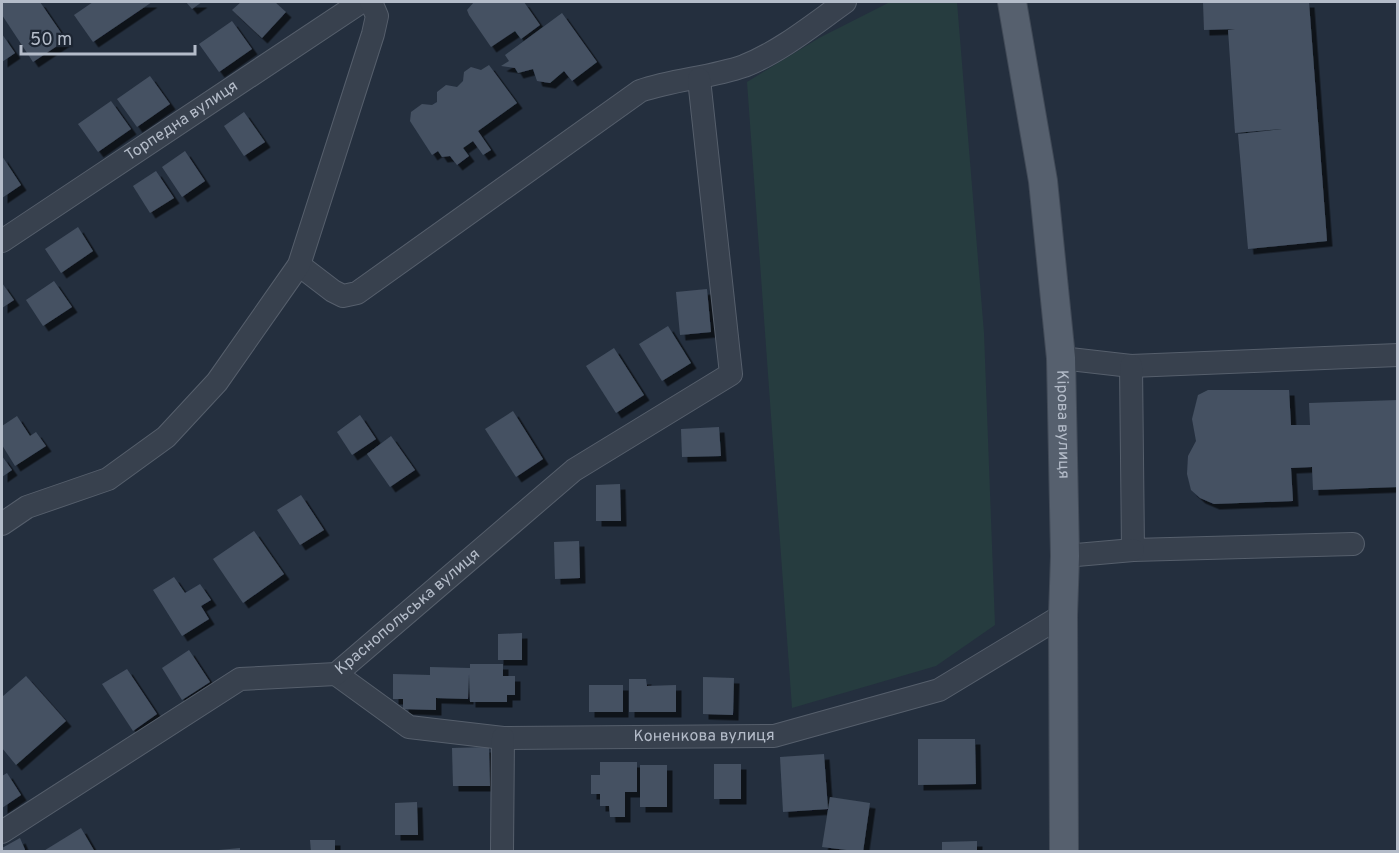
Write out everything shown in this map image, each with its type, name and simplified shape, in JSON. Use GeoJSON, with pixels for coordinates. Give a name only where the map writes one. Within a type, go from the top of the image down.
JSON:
{"type":"FeatureCollection","features":[{"type":"Feature","properties":{"kind":"main road","name":"Кірова вулиця"},"geometry":{"type":"LineString","coordinates":[[1012,2],[1043,181],[1061,358],[1065,556],[1063,615],[1064,852]]}},
{"type":"Feature","properties":{"kind":"street","name":"Торпедна вулиця"},"geometry":{"type":"LineString","coordinates":[[2,240],[361,2]]}},
{"type":"Feature","properties":{"kind":"street"},"geometry":{"type":"LineString","coordinates":[[2,524],[27,507],[108,479],[166,437],[217,382],[299,265],[373,34],[377,16],[371,2]]}},
{"type":"Feature","properties":{"kind":"street"},"geometry":{"type":"LineString","coordinates":[[299,265],[343,296],[357,293],[640,91],[664,82],[699,79],[745,65],[798,36],[845,2]]}},
{"type":"Feature","properties":{"kind":"street","name":"Краснопольська вулиця"},"geometry":{"type":"LineString","coordinates":[[2,832],[240,679],[336,674],[574,470],[731,374],[699,79]]}},
{"type":"Feature","properties":{"kind":"street"},"geometry":{"type":"LineString","coordinates":[[1061,358],[1131,366],[1398,355]]}},
{"type":"Feature","properties":{"kind":"street"},"geometry":{"type":"LineString","coordinates":[[1131,366],[1133,550]]}},
{"type":"Feature","properties":{"kind":"street"},"geometry":{"type":"LineString","coordinates":[[1065,556],[1133,550],[1353,544]]}},
{"type":"Feature","properties":{"kind":"street","name":"Коненкова вулиця"},"geometry":{"type":"LineString","coordinates":[[336,674],[409,727],[503,738],[774,736],[939,690],[1063,615]]}},
{"type":"Feature","properties":{"kind":"street"},"geometry":{"type":"LineString","coordinates":[[502,852],[503,738]]}},
{"type":"Feature","properties":{"kind":"green space"},"geometry":{"type":"Polygon","coordinates":[[[890,2],[957,2],[984,333],[995,625],[936,666],[792,708],[747,82],[819,38],[890,2]]]}},
{"type":"Feature","properties":{"kind":"building"},"geometry":{"type":"Polygon","coordinates":[[[2,2],[40,2],[66,40],[33,62],[2,15],[2,2]]]}},
{"type":"Feature","properties":{"kind":"building"},"geometry":{"type":"Polygon","coordinates":[[[93,2],[152,2],[93,42],[74,15],[93,2]]]}},
{"type":"Feature","properties":{"kind":"building"},"geometry":{"type":"Polygon","coordinates":[[[186,2],[202,2],[192,9],[186,2]]]}},
{"type":"Feature","properties":{"kind":"building"},"geometry":{"type":"Polygon","coordinates":[[[241,2],[275,2],[286,12],[262,38],[232,10],[241,2]]]}},
{"type":"Feature","properties":{"kind":"building"},"geometry":{"type":"Polygon","coordinates":[[[474,2],[524,2],[540,25],[521,39],[515,31],[491,47],[467,10],[474,2]]]}},
{"type":"Feature","properties":{"kind":"building"},"geometry":{"type":"Polygon","coordinates":[[[1203,2],[1309,2],[1327,241],[1248,249],[1238,134],[1282,129],[1235,133],[1228,30],[1235,29],[1204,30],[1203,2]]]}},
{"type":"Feature","properties":{"kind":"building"},"geometry":{"type":"Polygon","coordinates":[[[562,13],[597,62],[572,81],[564,71],[550,83],[537,81],[533,69],[518,73],[515,68],[501,66],[509,61],[505,55],[562,13]]]}},
{"type":"Feature","properties":{"kind":"building"},"geometry":{"type":"Polygon","coordinates":[[[232,21],[252,49],[219,72],[199,44],[232,21]]]}},
{"type":"Feature","properties":{"kind":"building"},"geometry":{"type":"Polygon","coordinates":[[[2,34],[15,53],[2,62],[2,34]]]}},
{"type":"Feature","properties":{"kind":"building"},"geometry":{"type":"Polygon","coordinates":[[[489,65],[517,103],[478,131],[491,150],[483,155],[473,141],[463,148],[469,156],[457,165],[450,156],[442,157],[438,151],[432,155],[410,121],[411,112],[422,104],[432,105],[437,102],[437,92],[446,85],[457,87],[463,81],[464,72],[471,67],[481,70],[489,65]]]}},
{"type":"Feature","properties":{"kind":"building"},"geometry":{"type":"Polygon","coordinates":[[[150,76],[170,104],[137,127],[117,99],[150,76]]]}},
{"type":"Feature","properties":{"kind":"building"},"geometry":{"type":"Polygon","coordinates":[[[111,101],[131,129],[98,152],[78,124],[111,101]]]}},
{"type":"Feature","properties":{"kind":"building"},"geometry":{"type":"Polygon","coordinates":[[[244,112],[265,142],[244,156],[224,126],[244,112]]]}},
{"type":"Feature","properties":{"kind":"building"},"geometry":{"type":"Polygon","coordinates":[[[185,151],[205,181],[182,197],[162,167],[185,151]]]}},
{"type":"Feature","properties":{"kind":"building"},"geometry":{"type":"Polygon","coordinates":[[[2,156],[21,185],[2,198],[2,156]]]}},
{"type":"Feature","properties":{"kind":"building"},"geometry":{"type":"Polygon","coordinates":[[[156,171],[174,198],[150,213],[133,186],[156,171]]]}},
{"type":"Feature","properties":{"kind":"building"},"geometry":{"type":"Polygon","coordinates":[[[78,227],[93,251],[61,273],[45,249],[78,227]]]}},
{"type":"Feature","properties":{"kind":"building"},"geometry":{"type":"Polygon","coordinates":[[[54,281],[72,307],[43,326],[26,300],[54,281]]]}},
{"type":"Feature","properties":{"kind":"building"},"geometry":{"type":"Polygon","coordinates":[[[2,283],[14,300],[2,308],[2,283]]]}},
{"type":"Feature","properties":{"kind":"building"},"geometry":{"type":"Polygon","coordinates":[[[707,289],[711,332],[680,335],[676,292],[707,289]]]}},
{"type":"Feature","properties":{"kind":"building"},"geometry":{"type":"Polygon","coordinates":[[[668,326],[691,363],[662,381],[639,344],[668,326]]]}},
{"type":"Feature","properties":{"kind":"building"},"geometry":{"type":"Polygon","coordinates":[[[614,348],[644,395],[616,413],[586,366],[614,348]]]}},
{"type":"Feature","properties":{"kind":"building"},"geometry":{"type":"Polygon","coordinates":[[[1208,390],[1289,390],[1291,425],[1310,425],[1309,403],[1398,400],[1398,487],[1313,490],[1312,467],[1291,468],[1293,501],[1214,504],[1200,498],[1191,490],[1187,474],[1188,456],[1196,441],[1192,419],[1198,395],[1208,390]]]}},
{"type":"Feature","properties":{"kind":"building"},"geometry":{"type":"Polygon","coordinates":[[[513,411],[543,459],[516,477],[485,429],[513,411]]]}},
{"type":"Feature","properties":{"kind":"building"},"geometry":{"type":"Polygon","coordinates":[[[360,415],[376,439],[352,455],[337,432],[360,415]]]}},
{"type":"Feature","properties":{"kind":"building"},"geometry":{"type":"Polygon","coordinates":[[[17,416],[30,436],[36,432],[46,446],[15,466],[2,445],[2,426],[17,416]]]}},
{"type":"Feature","properties":{"kind":"building"},"geometry":{"type":"Polygon","coordinates":[[[719,427],[721,456],[682,457],[681,429],[719,427]]]}},
{"type":"Feature","properties":{"kind":"building"},"geometry":{"type":"Polygon","coordinates":[[[391,436],[415,470],[390,487],[367,454],[391,436]]]}},
{"type":"Feature","properties":{"kind":"building"},"geometry":{"type":"Polygon","coordinates":[[[2,456],[12,470],[2,477],[2,456]]]}},
{"type":"Feature","properties":{"kind":"building"},"geometry":{"type":"Polygon","coordinates":[[[620,484],[621,521],[596,521],[596,485],[620,484]]]}},
{"type":"Feature","properties":{"kind":"building"},"geometry":{"type":"Polygon","coordinates":[[[301,495],[324,530],[300,545],[277,510],[301,495]]]}},
{"type":"Feature","properties":{"kind":"building"},"geometry":{"type":"Polygon","coordinates":[[[254,531],[284,574],[243,603],[213,559],[254,531]]]}},
{"type":"Feature","properties":{"kind":"building"},"geometry":{"type":"Polygon","coordinates":[[[579,541],[580,578],[555,579],[554,542],[579,541]]]}},
{"type":"Feature","properties":{"kind":"building"},"geometry":{"type":"Polygon","coordinates":[[[174,577],[185,593],[200,584],[211,600],[201,606],[209,619],[182,636],[153,590],[174,577]]]}},
{"type":"Feature","properties":{"kind":"building"},"geometry":{"type":"Polygon","coordinates":[[[522,633],[522,660],[498,660],[498,634],[522,633]]]}},
{"type":"Feature","properties":{"kind":"building"},"geometry":{"type":"Polygon","coordinates":[[[189,650],[210,682],[182,700],[162,668],[189,650]]]}},
{"type":"Feature","properties":{"kind":"building"},"geometry":{"type":"Polygon","coordinates":[[[470,664],[503,664],[503,676],[515,676],[515,695],[507,695],[507,702],[470,702],[469,674],[468,699],[436,698],[436,710],[403,709],[403,699],[393,699],[393,674],[430,675],[430,667],[470,668],[470,664]]]}},
{"type":"Feature","properties":{"kind":"building"},"geometry":{"type":"Polygon","coordinates":[[[127,669],[157,714],[133,731],[102,684],[127,669]]]}},
{"type":"Feature","properties":{"kind":"building"},"geometry":{"type":"Polygon","coordinates":[[[26,676],[66,721],[16,765],[2,748],[2,697],[26,676]]]}},
{"type":"Feature","properties":{"kind":"building"},"geometry":{"type":"Polygon","coordinates":[[[703,677],[734,678],[733,715],[703,714],[703,677]]]}},
{"type":"Feature","properties":{"kind":"building"},"geometry":{"type":"Polygon","coordinates":[[[629,679],[646,679],[647,686],[676,685],[676,712],[629,712],[629,679]]]}},
{"type":"Feature","properties":{"kind":"building"},"geometry":{"type":"Polygon","coordinates":[[[589,685],[623,685],[623,712],[589,712],[589,685]]]}},
{"type":"Feature","properties":{"kind":"building"},"geometry":{"type":"Polygon","coordinates":[[[918,739],[975,739],[976,784],[918,785],[918,739]]]}},
{"type":"Feature","properties":{"kind":"building"},"geometry":{"type":"Polygon","coordinates":[[[489,747],[490,786],[453,786],[452,748],[489,747]]]}},
{"type":"Feature","properties":{"kind":"building"},"geometry":{"type":"Polygon","coordinates":[[[824,754],[828,809],[783,812],[780,757],[824,754]]]}},
{"type":"Feature","properties":{"kind":"building"},"geometry":{"type":"Polygon","coordinates":[[[600,762],[637,762],[637,792],[625,792],[625,817],[610,817],[609,806],[600,806],[600,794],[591,794],[591,775],[600,775],[600,762]]]}},
{"type":"Feature","properties":{"kind":"building"},"geometry":{"type":"Polygon","coordinates":[[[714,764],[741,764],[741,799],[714,799],[714,764]]]}},
{"type":"Feature","properties":{"kind":"building"},"geometry":{"type":"Polygon","coordinates":[[[640,765],[667,765],[667,807],[640,807],[640,765]]]}},
{"type":"Feature","properties":{"kind":"building"},"geometry":{"type":"Polygon","coordinates":[[[7,773],[21,795],[2,808],[2,776],[7,773]]]}},
{"type":"Feature","properties":{"kind":"building"},"geometry":{"type":"Polygon","coordinates":[[[830,797],[870,803],[863,852],[822,847],[830,797]]]}},
{"type":"Feature","properties":{"kind":"building"},"geometry":{"type":"Polygon","coordinates":[[[417,802],[418,835],[395,835],[395,803],[417,802]]]}},
{"type":"Feature","properties":{"kind":"building"},"geometry":{"type":"Polygon","coordinates":[[[81,828],[95,852],[42,852],[81,828]]]}},
{"type":"Feature","properties":{"kind":"building"},"geometry":{"type":"Polygon","coordinates":[[[20,838],[26,852],[2,852],[2,848],[20,838]]]}},
{"type":"Feature","properties":{"kind":"building"},"geometry":{"type":"Polygon","coordinates":[[[310,840],[335,840],[335,852],[311,852],[310,840]]]}},
{"type":"Feature","properties":{"kind":"building"},"geometry":{"type":"Polygon","coordinates":[[[977,841],[977,852],[942,852],[942,842],[977,841]]]}},
{"type":"Feature","properties":{"kind":"building"},"geometry":{"type":"Polygon","coordinates":[[[240,848],[240,852],[219,852],[219,850],[240,848]]]}}]}
